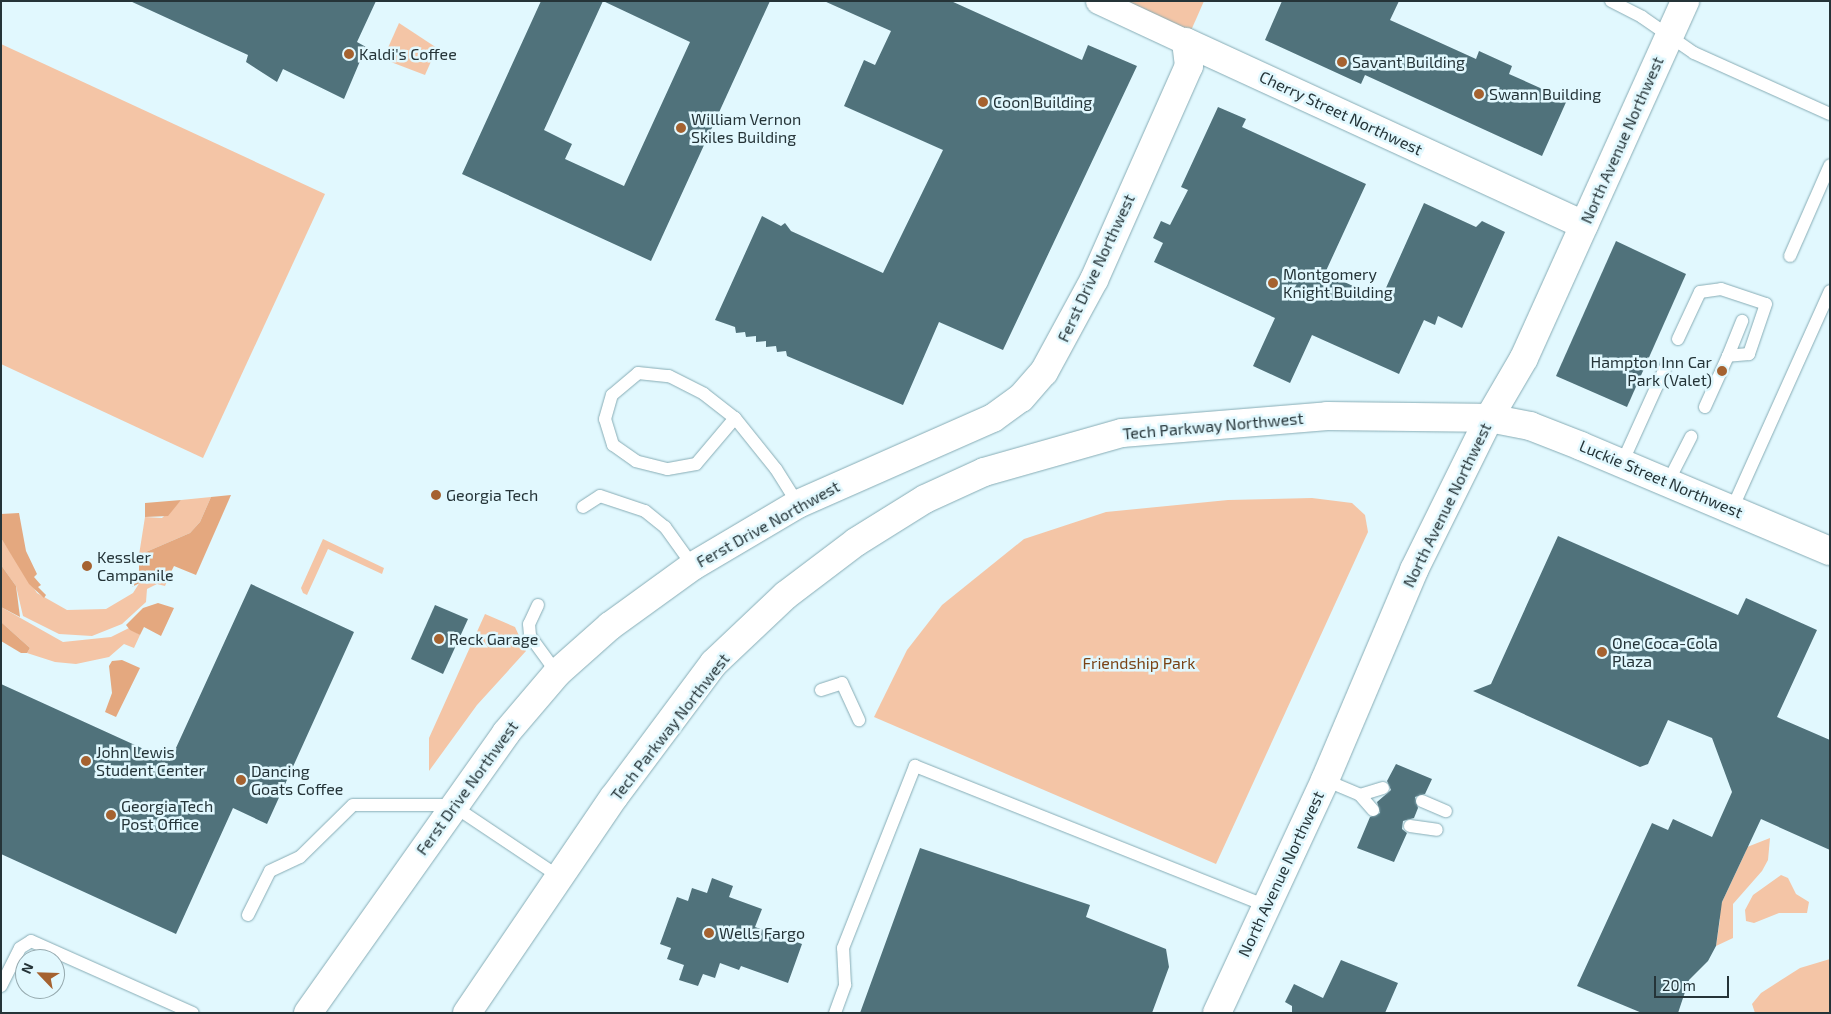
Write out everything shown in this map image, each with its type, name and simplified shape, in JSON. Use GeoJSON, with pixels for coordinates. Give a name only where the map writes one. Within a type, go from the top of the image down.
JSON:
{"type":"FeatureCollection","features":[{"type":"Feature","properties":{"kind":"main road","name":"North Avenue Northwest"},"geometry":{"type":"LineString","coordinates":[[1217,1013],[1325,780],[1414,570],[1489,418],[1524,358],[1685,1]]}},
{"type":"Feature","properties":{"kind":"main road","name":"Cherry Street Northwest"},"geometry":{"type":"LineString","coordinates":[[1186,42],[1584,226]]}},
{"type":"Feature","properties":{"kind":"main road","name":"Ferst Drive Northwest"},"geometry":{"type":"LineString","coordinates":[[308,1013],[452,805],[506,733],[557,673],[610,626],[692,566],[798,504],[993,418],[1021,398],[1044,372],[1094,280],[1189,66],[1186,42]]}},
{"type":"Feature","properties":{"kind":"main road","name":"Tech Parkway Northwest"},"geometry":{"type":"LineString","coordinates":[[467,1013],[561,878],[614,797],[714,663],[786,595],[856,542],[925,499],[984,472],[1122,434],[1327,416],[1489,418]]}},
{"type":"Feature","properties":{"kind":"main road","name":"Luckie Street Northwest"},"geometry":{"type":"LineString","coordinates":[[1489,418],[1530,426],[1830,551]]}},
{"type":"Feature","properties":{"kind":"street","name":"Cherry Street Northwest"},"geometry":{"type":"LineString","coordinates":[[1098,1],[1186,42]]}},
{"type":"Feature","properties":{"kind":"lane"},"geometry":{"type":"LineString","coordinates":[[1610,1],[1694,53],[1830,114]]}},
{"type":"Feature","properties":{"kind":"lane"},"geometry":{"type":"LineString","coordinates":[[1790,256],[1830,165]]}},
{"type":"Feature","properties":{"kind":"lane"},"geometry":{"type":"LineString","coordinates":[[1678,339],[1700,292],[1721,289],[1766,304],[1749,354],[1728,356]]}},
{"type":"Feature","properties":{"kind":"lane"},"geometry":{"type":"LineString","coordinates":[[1732,509],[1830,290]]}},
{"type":"Feature","properties":{"kind":"lane"},"geometry":{"type":"LineString","coordinates":[[1705,407],[1742,320]]}},
{"type":"Feature","properties":{"kind":"lane"},"geometry":{"type":"LineString","coordinates":[[1622,463],[1666,366]]}},
{"type":"Feature","properties":{"kind":"lane"},"geometry":{"type":"LineString","coordinates":[[735,418],[696,464],[667,469],[636,461],[613,446],[606,419],[612,395],[638,373],[669,376],[704,394],[735,418],[776,469],[798,504]]}},
{"type":"Feature","properties":{"kind":"lane"},"geometry":{"type":"LineString","coordinates":[[1668,482],[1691,437]]}},
{"type":"Feature","properties":{"kind":"lane"},"geometry":{"type":"LineString","coordinates":[[583,507],[600,496],[645,511],[665,527],[692,566]]}},
{"type":"Feature","properties":{"kind":"lane"},"geometry":{"type":"LineString","coordinates":[[538,605],[529,624],[530,636],[557,673]]}},
{"type":"Feature","properties":{"kind":"lane"},"geometry":{"type":"LineString","coordinates":[[820,690],[842,683],[859,720]]}},
{"type":"Feature","properties":{"kind":"lane"},"geometry":{"type":"LineString","coordinates":[[835,1013],[845,985],[844,948],[915,766],[1266,906]]}},
{"type":"Feature","properties":{"kind":"lane"},"geometry":{"type":"LineString","coordinates":[[1325,780],[1360,795],[1373,810]]}},
{"type":"Feature","properties":{"kind":"lane"},"geometry":{"type":"LineString","coordinates":[[1360,795],[1383,788]]}},
{"type":"Feature","properties":{"kind":"lane"},"geometry":{"type":"LineString","coordinates":[[1422,801],[1446,811]]}},
{"type":"Feature","properties":{"kind":"lane"},"geometry":{"type":"LineString","coordinates":[[248,915],[270,871],[300,857],[353,805],[452,805],[561,878]]}},
{"type":"Feature","properties":{"kind":"lane"},"geometry":{"type":"LineString","coordinates":[[1410,826],[1437,830]]}},
{"type":"Feature","properties":{"kind":"lane"},"geometry":{"type":"LineString","coordinates":[[1,986],[20,948],[31,941],[193,1013]]}},
{"type":"Feature","properties":{"kind":"green space"},"geometry":{"type":"Polygon","coordinates":[[[1098,1],[1204,1],[1186,42],[1098,1]]]}},
{"type":"Feature","properties":{"kind":"green space"},"geometry":{"type":"Polygon","coordinates":[[[399,23],[437,48],[425,75],[383,59],[399,23]]]}},
{"type":"Feature","properties":{"kind":"green space"},"geometry":{"type":"Polygon","coordinates":[[[1,44],[325,194],[203,458],[1,364],[1,44]]]}},
{"type":"Feature","properties":{"kind":"green space"},"geometry":{"type":"Polygon","coordinates":[[[211,497],[200,522],[190,533],[139,555],[145,517],[162,518],[181,500],[211,497]]]}},
{"type":"Feature","properties":{"kind":"green space","name":"Friendship Park"},"geometry":{"type":"Polygon","coordinates":[[[1312,498],[1352,503],[1365,515],[1368,532],[1216,864],[874,717],[907,650],[942,605],[1024,539],[1106,512],[1228,500],[1312,498]]]}},
{"type":"Feature","properties":{"kind":"green space"},"geometry":{"type":"Polygon","coordinates":[[[1,538],[37,593],[67,610],[106,609],[133,593],[140,582],[163,572],[170,574],[165,586],[157,584],[147,589],[146,602],[122,624],[92,636],[59,634],[23,616],[16,586],[1,565],[1,538]]]}},
{"type":"Feature","properties":{"kind":"green space"},"geometry":{"type":"Polygon","coordinates":[[[323,539],[384,568],[382,574],[328,549],[307,595],[303,593],[301,588],[323,539]]]}},
{"type":"Feature","properties":{"kind":"green space"},"geometry":{"type":"Polygon","coordinates":[[[1,607],[63,642],[111,637],[129,628],[140,635],[134,648],[124,644],[109,657],[76,664],[55,662],[27,653],[30,648],[1,622],[1,607]]]}},
{"type":"Feature","properties":{"kind":"green space"},"geometry":{"type":"Polygon","coordinates":[[[485,614],[515,627],[526,651],[477,705],[429,771],[429,738],[485,614]]]}},
{"type":"Feature","properties":{"kind":"green space"},"geometry":{"type":"Polygon","coordinates":[[[1770,838],[1768,860],[1762,871],[1733,904],[1733,938],[1716,946],[1720,919],[1715,917],[1746,851],[1742,849],[1770,838]]]}},
{"type":"Feature","properties":{"kind":"green space"},"geometry":{"type":"Polygon","coordinates":[[[1781,875],[1788,878],[1796,894],[1809,902],[1807,913],[1779,913],[1754,923],[1746,921],[1745,910],[1753,895],[1781,875]]]}},
{"type":"Feature","properties":{"kind":"green space"},"geometry":{"type":"Polygon","coordinates":[[[1830,959],[1830,1013],[1755,1013],[1752,1004],[1761,993],[1800,968],[1830,959]]]}},
{"type":"Feature","properties":{"kind":"shaded area"},"geometry":{"type":"Polygon","coordinates":[[[231,495],[196,575],[174,566],[170,574],[157,574],[132,587],[139,577],[139,555],[190,533],[200,522],[211,497],[231,495]]]}},
{"type":"Feature","properties":{"kind":"shaded area"},"geometry":{"type":"Polygon","coordinates":[[[181,500],[168,516],[145,517],[145,503],[181,500]]]}},
{"type":"Feature","properties":{"kind":"shaded area"},"geometry":{"type":"Polygon","coordinates":[[[19,513],[26,551],[37,574],[34,577],[41,585],[38,587],[46,595],[44,598],[29,584],[1,538],[1,514],[19,513]]]}},
{"type":"Feature","properties":{"kind":"shaded area"},"geometry":{"type":"Polygon","coordinates":[[[1,565],[16,586],[20,617],[1,607],[1,565]]]}},
{"type":"Feature","properties":{"kind":"shaded area"},"geometry":{"type":"Polygon","coordinates":[[[158,603],[174,608],[161,636],[144,627],[140,635],[130,630],[126,625],[143,608],[158,603]]]}},
{"type":"Feature","properties":{"kind":"shaded area"},"geometry":{"type":"Polygon","coordinates":[[[1,622],[30,648],[27,653],[21,653],[1,641],[1,622]]]}},
{"type":"Feature","properties":{"kind":"shaded area"},"geometry":{"type":"Polygon","coordinates":[[[122,660],[140,668],[116,717],[105,712],[112,693],[109,666],[112,661],[122,660]]]}},
{"type":"Feature","properties":{"kind":"building"},"geometry":{"type":"Polygon","coordinates":[[[130,1],[376,1],[357,42],[366,47],[344,99],[283,69],[277,82],[246,62],[248,55],[130,1]]]}},
{"type":"Feature","properties":{"kind":"building","name":"William Vernon Skiles Building"},"geometry":{"type":"Polygon","coordinates":[[[541,1],[603,1],[770,1],[651,261],[462,174],[541,1]],[[603,1],[544,130],[572,144],[565,159],[624,186],[690,42],[603,1]]]}},
{"type":"Feature","properties":{"kind":"building"},"geometry":{"type":"Polygon","coordinates":[[[824,1],[951,1],[1082,60],[1088,45],[1137,66],[1003,350],[939,322],[903,405],[787,356],[786,351],[777,352],[776,346],[766,347],[766,341],[756,342],[756,336],[746,337],[745,332],[736,333],[735,327],[715,320],[762,216],[781,226],[785,223],[791,231],[883,273],[943,150],[844,106],[864,60],[875,65],[891,31],[824,1]]]}},
{"type":"Feature","properties":{"kind":"building"},"geometry":{"type":"Polygon","coordinates":[[[1282,1],[1399,1],[1390,20],[1476,59],[1479,51],[1512,66],[1509,74],[1567,100],[1542,156],[1365,75],[1361,84],[1265,40],[1282,1]]]}},
{"type":"Feature","properties":{"kind":"building"},"geometry":{"type":"Polygon","coordinates":[[[1218,107],[1246,119],[1242,127],[1366,184],[1325,273],[1381,299],[1424,203],[1476,227],[1482,221],[1505,232],[1462,328],[1438,316],[1435,325],[1424,320],[1399,374],[1312,335],[1290,383],[1253,366],[1275,318],[1154,262],[1163,243],[1153,238],[1161,221],[1170,225],[1188,190],[1181,187],[1218,107]]]}},
{"type":"Feature","properties":{"kind":"building"},"geometry":{"type":"Polygon","coordinates":[[[1616,241],[1686,274],[1627,407],[1556,376],[1616,241]]]}},
{"type":"Feature","properties":{"kind":"building"},"geometry":{"type":"Polygon","coordinates":[[[1558,536],[1738,615],[1746,598],[1817,630],[1777,717],[1830,740],[1830,850],[1761,819],[1722,902],[1716,946],[1708,961],[1689,980],[1678,1013],[1642,1013],[1577,986],[1652,823],[1668,830],[1673,819],[1712,837],[1732,792],[1712,738],[1668,720],[1648,764],[1640,767],[1473,691],[1491,684],[1558,536]]]}},
{"type":"Feature","properties":{"kind":"building","name":"John Lewis Student Center"},"geometry":{"type":"Polygon","coordinates":[[[251,584],[354,632],[267,824],[233,808],[176,934],[1,854],[1,684],[170,761],[251,584]]]}},
{"type":"Feature","properties":{"kind":"building","name":"Reck Garage"},"geometry":{"type":"Polygon","coordinates":[[[435,605],[468,619],[443,674],[411,659],[435,605]]]}},
{"type":"Feature","properties":{"kind":"building"},"geometry":{"type":"Polygon","coordinates":[[[1396,764],[1432,779],[1425,794],[1415,797],[1418,808],[1414,818],[1403,821],[1402,829],[1407,833],[1394,862],[1357,848],[1370,817],[1380,813],[1377,802],[1391,790],[1387,781],[1396,764]]]}},
{"type":"Feature","properties":{"kind":"building"},"geometry":{"type":"Polygon","coordinates":[[[920,848],[1090,905],[1086,917],[1166,949],[1169,967],[1152,1013],[860,1013],[920,848]]]}},
{"type":"Feature","properties":{"kind":"building","name":"Wells Fargo"},"geometry":{"type":"Polygon","coordinates":[[[712,878],[733,886],[729,897],[762,909],[755,927],[802,944],[788,983],[741,966],[739,970],[720,963],[715,978],[703,974],[698,986],[679,980],[684,965],[667,959],[671,948],[660,944],[677,897],[688,901],[692,888],[707,893],[712,878]]]}},
{"type":"Feature","properties":{"kind":"building"},"geometry":{"type":"Polygon","coordinates":[[[1341,960],[1398,983],[1385,1013],[1292,1013],[1292,1006],[1285,1002],[1294,984],[1323,998],[1341,960]]]}},
{"type":"Feature","properties":{"kind":"place","name":"Kaldi's Coffee"},"geometry":{"type":"Point","coordinates":[349,54]}},
{"type":"Feature","properties":{"kind":"place","name":"Savant Building"},"geometry":{"type":"Point","coordinates":[1342,62]}},
{"type":"Feature","properties":{"kind":"place","name":"Swann Building"},"geometry":{"type":"Point","coordinates":[1479,94]}},
{"type":"Feature","properties":{"kind":"place","name":"Coon Building"},"geometry":{"type":"Point","coordinates":[983,102]}},
{"type":"Feature","properties":{"kind":"place","name":"William Vernon Skiles Building"},"geometry":{"type":"Point","coordinates":[681,128]}},
{"type":"Feature","properties":{"kind":"place","name":"Montgomery Knight Building"},"geometry":{"type":"Point","coordinates":[1273,283]}},
{"type":"Feature","properties":{"kind":"place","name":"Hampton Inn Car Park (Valet)"},"geometry":{"type":"Point","coordinates":[1722,371]}},
{"type":"Feature","properties":{"kind":"place","name":"Georgia Tech"},"geometry":{"type":"Point","coordinates":[436,495]}},
{"type":"Feature","properties":{"kind":"place","name":"Kessler Campanile"},"geometry":{"type":"Point","coordinates":[87,566]}},
{"type":"Feature","properties":{"kind":"place","name":"Reck Garage"},"geometry":{"type":"Point","coordinates":[439,639]}},
{"type":"Feature","properties":{"kind":"place","name":"One Coca-Cola Plaza"},"geometry":{"type":"Point","coordinates":[1602,652]}},
{"type":"Feature","properties":{"kind":"place","name":"John Lewis Student Center"},"geometry":{"type":"Point","coordinates":[86,761]}},
{"type":"Feature","properties":{"kind":"place","name":"Dancing Goats Coffee"},"geometry":{"type":"Point","coordinates":[241,780]}},
{"type":"Feature","properties":{"kind":"place","name":"Georgia Tech Post Office"},"geometry":{"type":"Point","coordinates":[111,815]}},
{"type":"Feature","properties":{"kind":"place","name":"Wells Fargo"},"geometry":{"type":"Point","coordinates":[709,933]}}]}
